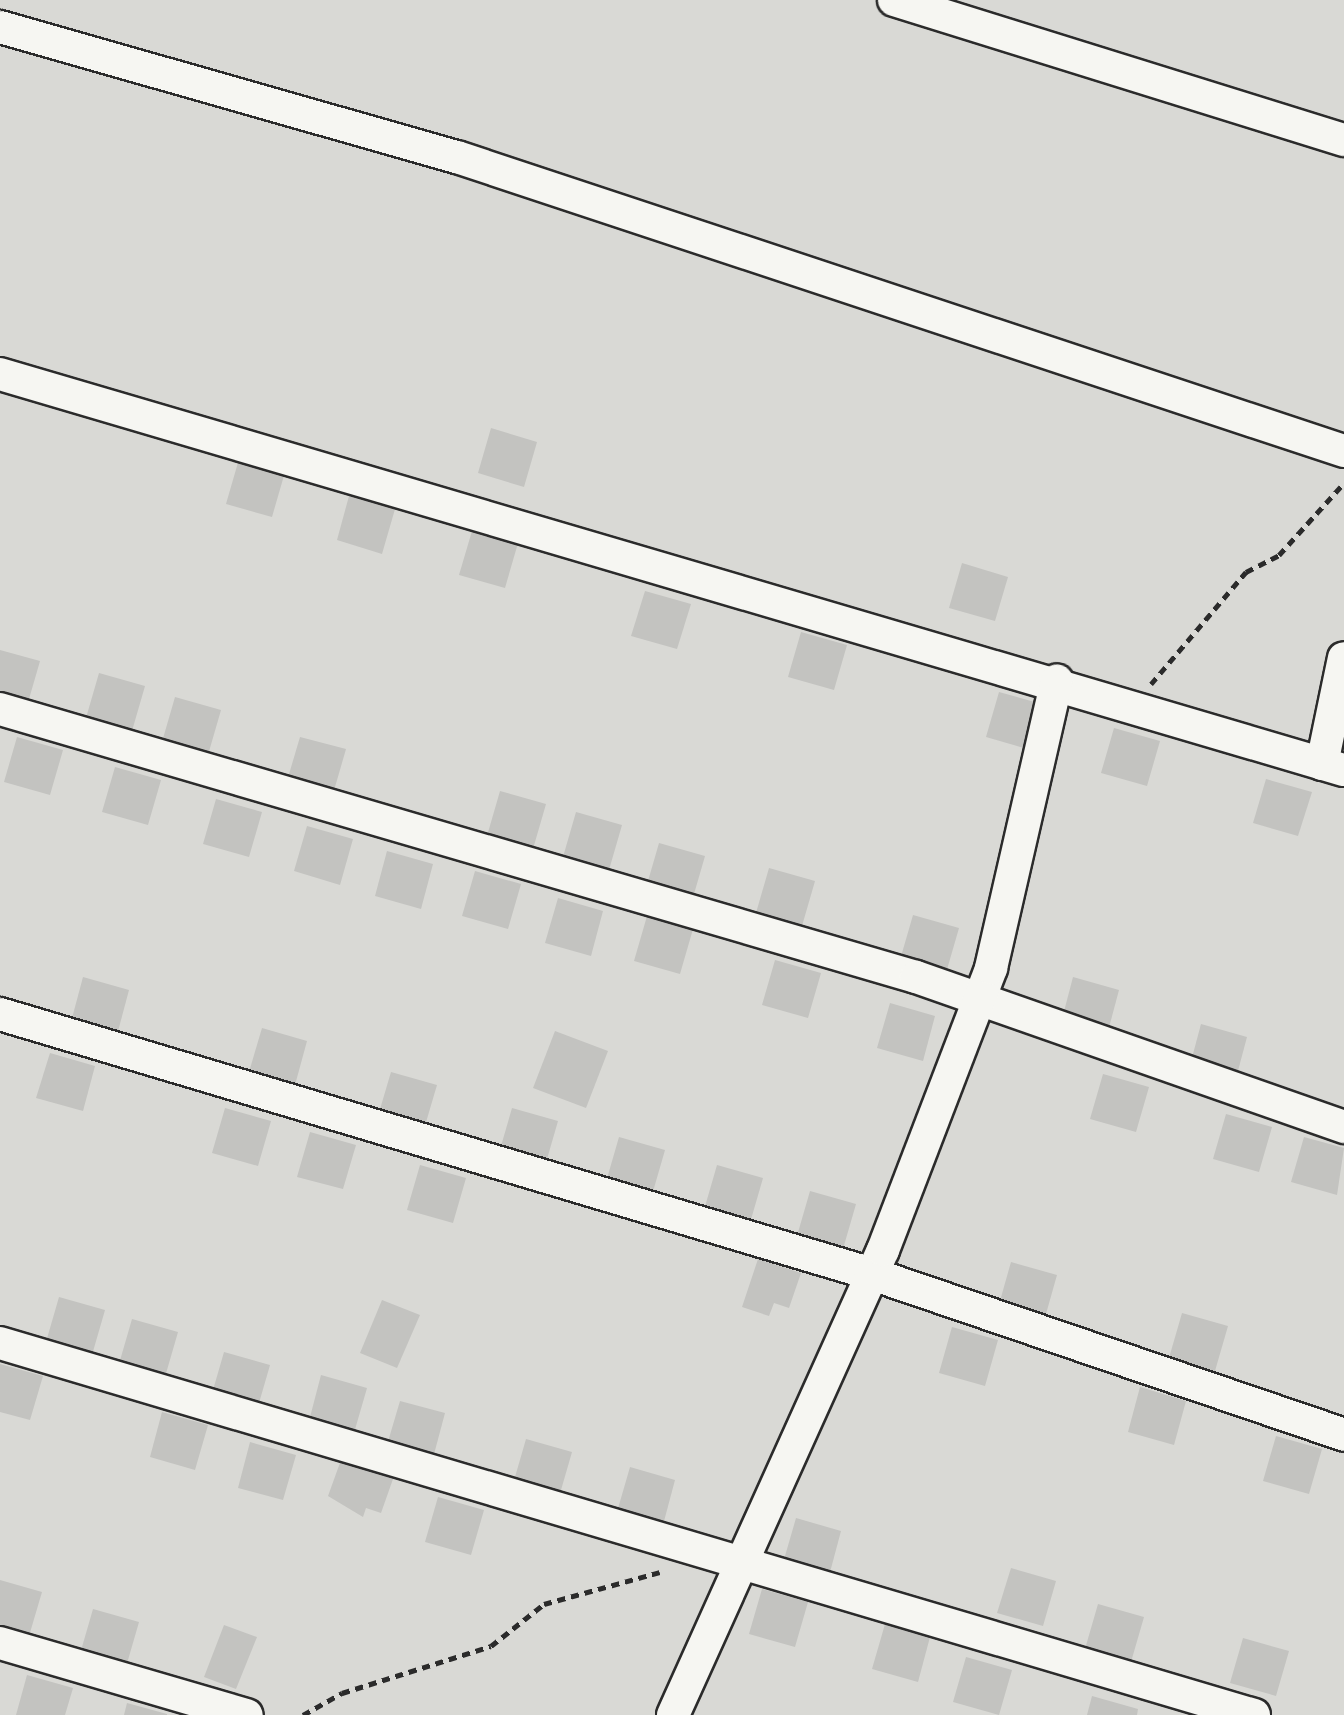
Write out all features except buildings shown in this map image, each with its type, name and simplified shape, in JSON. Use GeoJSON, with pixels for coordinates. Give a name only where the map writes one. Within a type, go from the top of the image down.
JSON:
{"type":"FeatureCollection","features":[{"type":"Feature","properties":{"kind":"street"},"geometry":{"type":"LineString","coordinates":[[894,0],[1344,140]]}},
{"type":"Feature","properties":{"kind":"street"},"geometry":{"type":"LineString","coordinates":[[0,27],[457,157],[1344,451]]}},
{"type":"Feature","properties":{"kind":"street"},"geometry":{"type":"LineString","coordinates":[[0,374],[1057,680],[1333,767],[1344,658]]}},
{"type":"Feature","properties":{"kind":"street"},"geometry":{"type":"LineString","coordinates":[[673,1715],[872,1274],[978,1004],[1057,680]]}},
{"type":"Feature","properties":{"kind":"street"},"geometry":{"type":"LineString","coordinates":[[0,709],[916,977],[978,1004],[1344,1127]]}},
{"type":"Feature","properties":{"kind":"street"},"geometry":{"type":"LineString","coordinates":[[0,1014],[872,1274],[1344,1435]]}},
{"type":"Feature","properties":{"kind":"street"},"geometry":{"type":"LineString","coordinates":[[0,1343],[1254,1715]]}},
{"type":"Feature","properties":{"kind":"street"},"geometry":{"type":"LineString","coordinates":[[0,1643],[247,1715]]}},
{"type":"Feature","properties":{"kind":"path"},"geometry":{"type":"LineString","coordinates":[[1136,704],[1246,572],[1279,555],[1344,483]]}},
{"type":"Feature","properties":{"kind":"path"},"geometry":{"type":"LineString","coordinates":[[303,1715],[342,1693],[491,1646],[544,1604],[666,1570]]}},
{"type":"Feature","properties":{"kind":"shaded area"},"geometry":{"type":"Polygon","coordinates":[[[0,0],[1344,0],[1344,1715],[0,1715],[0,0]]]}}]}
